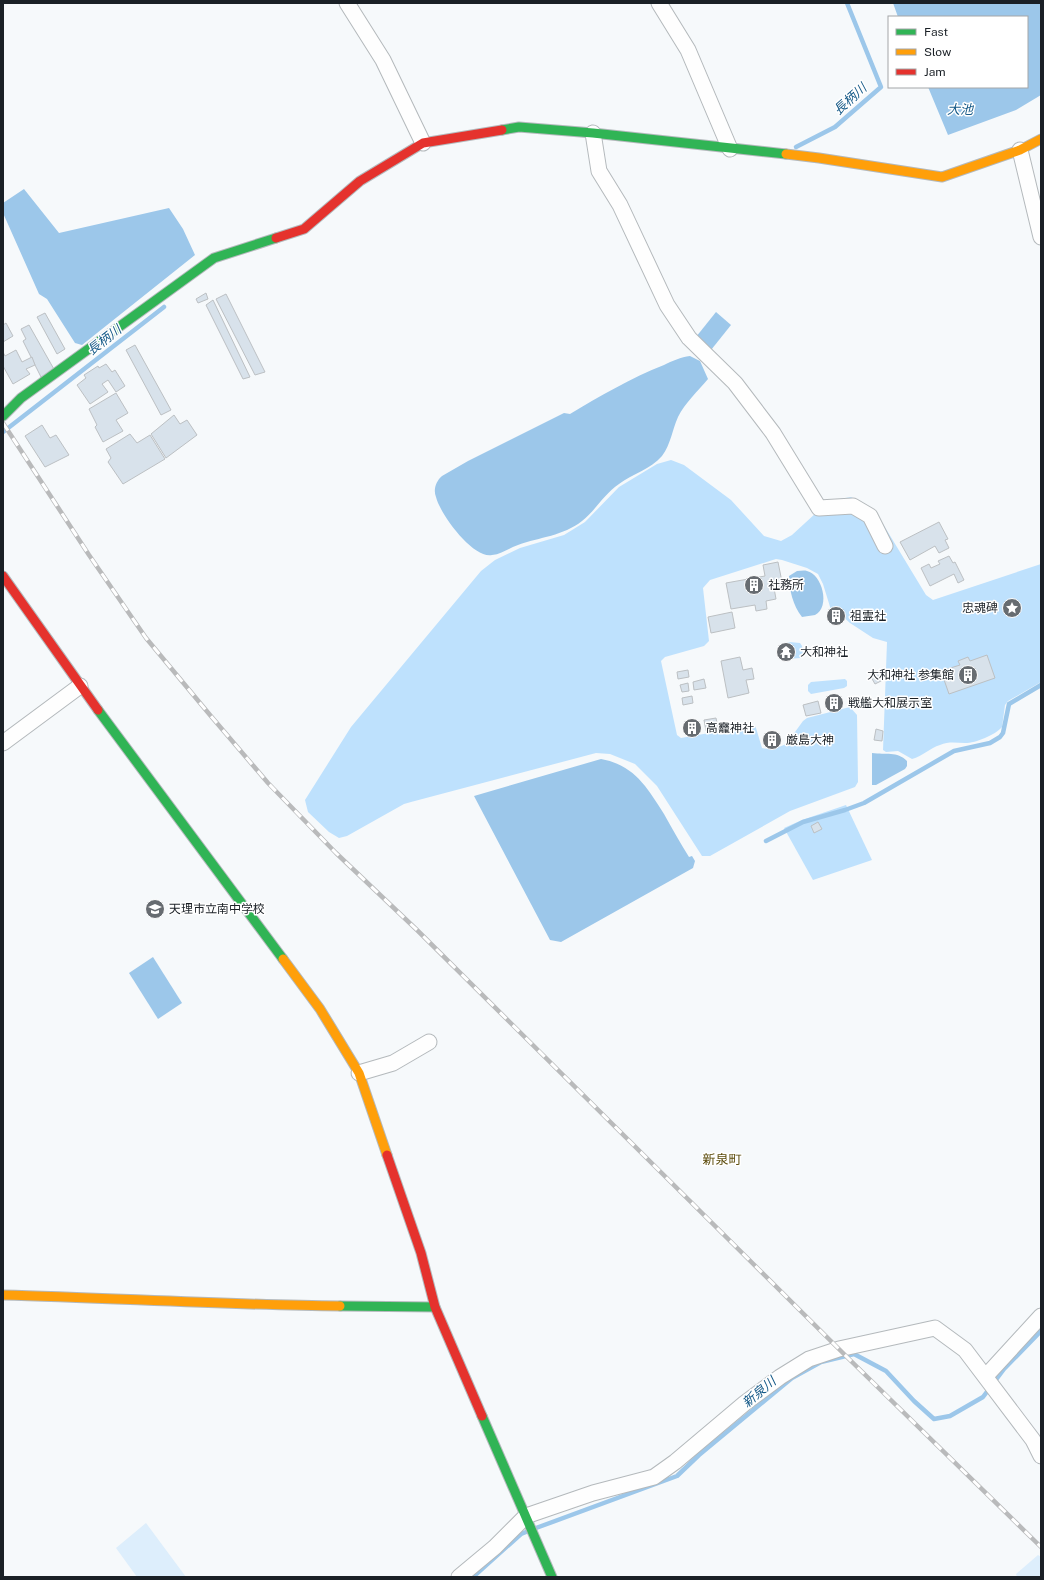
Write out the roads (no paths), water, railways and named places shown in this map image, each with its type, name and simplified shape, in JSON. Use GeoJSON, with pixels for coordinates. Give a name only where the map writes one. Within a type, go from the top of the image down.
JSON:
{"type":"FeatureCollection","features":[{"type":"Feature","properties":{"kind":"street"},"geometry":{"type":"LineString","coordinates":[[347,3],[383,60],[423,143]]}},
{"type":"Feature","properties":{"kind":"street"},"geometry":{"type":"LineString","coordinates":[[659,3],[688,50],[730,149]]}},
{"type":"Feature","properties":{"kind":"street"},"geometry":{"type":"LineString","coordinates":[[3,416],[21,398],[214,258],[304,229],[360,181],[423,143],[519,126],[819,158],[942,177],[1020,150],[1041,139]]}},
{"type":"Feature","properties":{"kind":"street"},"geometry":{"type":"LineString","coordinates":[[593,133],[599,171],[620,205],[666,305],[689,338],[735,383],[764,420],[819,508],[853,506],[870,516],[885,546]]}},
{"type":"Feature","properties":{"kind":"street"},"geometry":{"type":"LineString","coordinates":[[1020,150],[1041,237]]}},
{"type":"Feature","properties":{"kind":"street"},"geometry":{"type":"LineString","coordinates":[[3,576],[80,686],[320,1009],[359,1072],[421,1253],[435,1307],[552,1577]]}},
{"type":"Feature","properties":{"kind":"street"},"geometry":{"type":"LineString","coordinates":[[3,743],[80,686]]}},
{"type":"Feature","properties":{"kind":"street"},"geometry":{"type":"LineString","coordinates":[[359,1072],[393,1063],[429,1042]]}},
{"type":"Feature","properties":{"kind":"street"},"geometry":{"type":"LineString","coordinates":[[3,1295],[86,1297],[261,1306],[435,1307]]}},
{"type":"Feature","properties":{"kind":"street"},"geometry":{"type":"LineString","coordinates":[[986,1376],[1041,1316]]}},
{"type":"Feature","properties":{"kind":"street"},"geometry":{"type":"LineString","coordinates":[[459,1577],[528,1520],[593,1493],[654,1477],[675,1462],[745,1402],[780,1377],[809,1359],[832,1352],[935,1328],[965,1350],[1033,1440],[1041,1456]]}},
{"type":"Feature","properties":{"kind":"water","name":"大池"},"geometry":{"type":"Polygon","coordinates":[[[893,3],[1041,3],[1041,95],[1016,110],[948,135],[928,88],[1028,88],[1028,16],[898,16],[893,3]]]}},
{"type":"Feature","properties":{"kind":"water"},"geometry":{"type":"Polygon","coordinates":[[[24,189],[59,233],[169,208],[183,229],[195,255],[82,345],[75,343],[47,299],[39,294],[3,213],[3,203],[24,189]]]}},
{"type":"Feature","properties":{"kind":"water"},"geometry":{"type":"Polygon","coordinates":[[[716,312],[731,325],[711,350],[696,337],[716,312]]]}},
{"type":"Feature","properties":{"kind":"water"},"geometry":{"type":"Polygon","coordinates":[[[690,356],[700,361],[708,379],[688,402],[678,417],[662,456],[658,461],[624,480],[614,488],[604,497],[592,512],[575,526],[559,533],[526,542],[492,555],[484,554],[476,550],[458,534],[450,524],[439,505],[435,494],[438,480],[442,476],[468,461],[564,413],[570,414],[628,381],[677,359],[690,356]]]}},
{"type":"Feature","properties":{"kind":"water"},"geometry":{"type":"Polygon","coordinates":[[[797,571],[812,573],[817,578],[823,591],[823,605],[820,611],[815,615],[802,617],[794,603],[789,576],[797,571]]]}},
{"type":"Feature","properties":{"kind":"water"},"geometry":{"type":"Polygon","coordinates":[[[872,753],[899,756],[907,761],[907,766],[905,769],[876,785],[872,785],[872,753]]]}},
{"type":"Feature","properties":{"kind":"water"},"geometry":{"type":"Polygon","coordinates":[[[601,759],[622,766],[631,772],[645,786],[658,804],[689,857],[692,856],[695,861],[693,868],[561,942],[550,940],[474,796],[601,759]]]}},
{"type":"Feature","properties":{"kind":"water"},"geometry":{"type":"Polygon","coordinates":[[[153,957],[182,1003],[158,1019],[129,973],[153,957]]]}},
{"type":"Feature","properties":{"kind":"waterway","name":"長柄川"},"geometry":{"type":"LineString","coordinates":[[796,147],[835,127],[881,87],[847,3]]}},
{"type":"Feature","properties":{"kind":"waterway","name":"長柄川"},"geometry":{"type":"LineString","coordinates":[[3,432],[164,307]]}},
{"type":"Feature","properties":{"kind":"waterway"},"geometry":{"type":"LineString","coordinates":[[766,841],[803,822],[864,803],[954,751],[990,743],[1000,737],[1003,733],[1009,704],[1041,685]]}},
{"type":"Feature","properties":{"kind":"waterway","name":"新泉川"},"geometry":{"type":"LineString","coordinates":[[536,1528],[677,1476],[699,1455],[792,1378],[821,1362],[854,1354],[886,1371],[914,1401],[934,1419],[950,1416],[983,1397],[1004,1369],[1041,1331]]}},
{"type":"Feature","properties":{"kind":"waterway","name":"新泉川"},"geometry":{"type":"LineString","coordinates":[[473,1577],[521,1534],[526,1532]]}},
{"type":"Feature","properties":{"kind":"railway"},"geometry":{"type":"LineString","coordinates":[[3,423],[89,555],[146,638],[268,783],[336,853],[417,930],[849,1359],[1041,1547]]}},
{"type":"Feature","properties":{"kind":"place","name":"社務所"},"geometry":{"type":"Point","coordinates":[754,585]}},
{"type":"Feature","properties":{"kind":"place","name":"忠魂碑"},"geometry":{"type":"Point","coordinates":[1012,608]}},
{"type":"Feature","properties":{"kind":"place","name":"祖霊社"},"geometry":{"type":"Point","coordinates":[836,616]}},
{"type":"Feature","properties":{"kind":"place","name":"大和神社"},"geometry":{"type":"Point","coordinates":[786,652]}},
{"type":"Feature","properties":{"kind":"place","name":"大和神社 参集館"},"geometry":{"type":"Point","coordinates":[968,675]}},
{"type":"Feature","properties":{"kind":"place","name":"戦艦大和展示室"},"geometry":{"type":"Point","coordinates":[834,703]}},
{"type":"Feature","properties":{"kind":"place","name":"高龗神社"},"geometry":{"type":"Point","coordinates":[692,728]}},
{"type":"Feature","properties":{"kind":"place","name":"厳島大神"},"geometry":{"type":"Point","coordinates":[772,740]}},
{"type":"Feature","properties":{"kind":"place","name":"天理市立南中学校"},"geometry":{"type":"Point","coordinates":[155,909]}},
{"type":"Feature","properties":{"kind":"district","name":"新泉町"},"geometry":{"type":"Point","coordinates":[722,1159]}}]}
